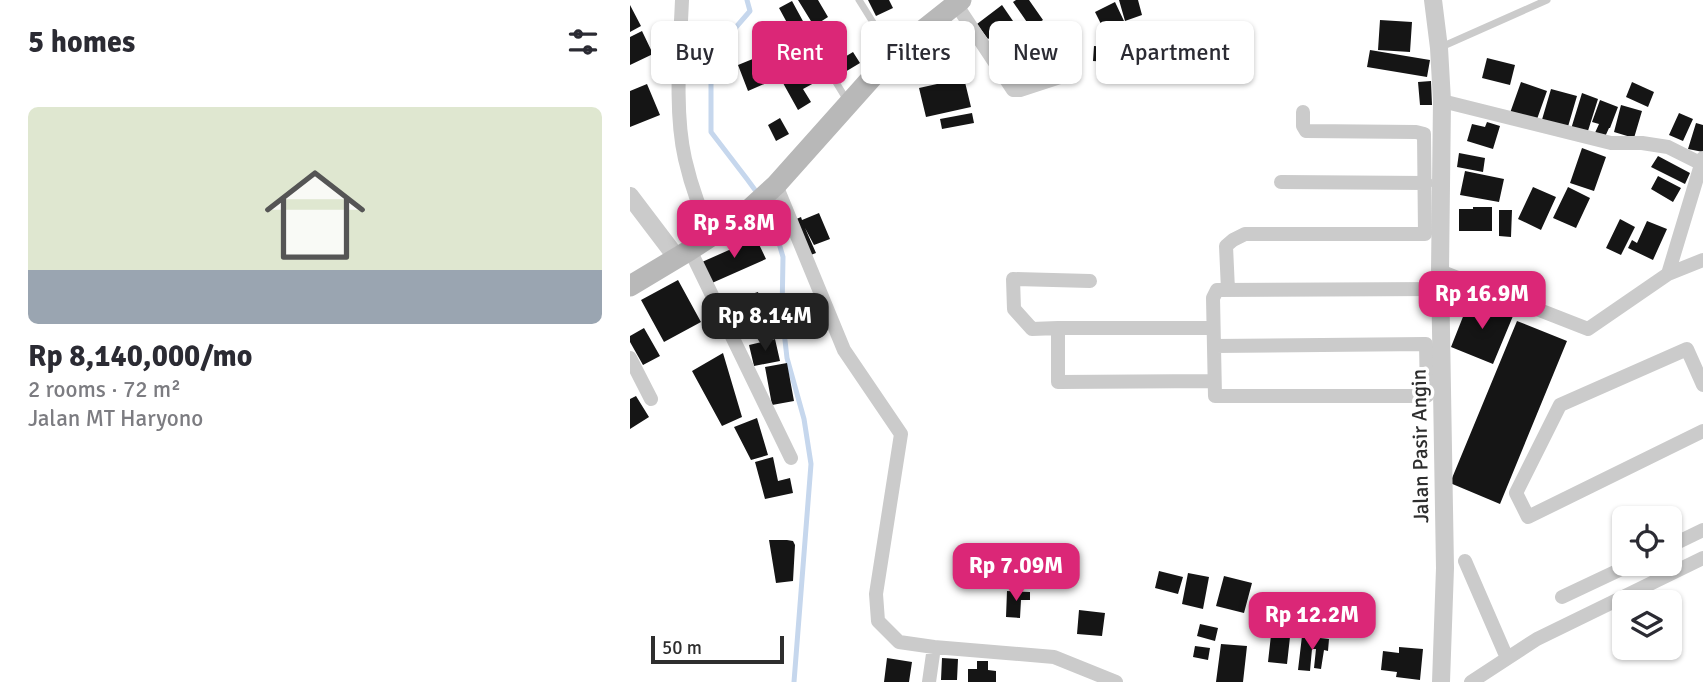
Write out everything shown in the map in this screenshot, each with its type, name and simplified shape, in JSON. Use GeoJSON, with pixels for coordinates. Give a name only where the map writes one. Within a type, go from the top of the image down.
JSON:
{"type":"FeatureCollection","features":[{"type":"Feature","properties":{"kind":"main road"},"geometry":{"type":"LineString","coordinates":[[935,21],[959,2]]}},
{"type":"Feature","properties":{"kind":"main road"},"geometry":{"type":"LineString","coordinates":[[630,286],[742,216],[771,190],[865,84]]}},
{"type":"Feature","properties":{"kind":"street"},"geometry":{"type":"LineString","coordinates":[[682,0],[679,96],[681,131],[685,158],[703,216],[713,236]]}},
{"type":"Feature","properties":{"kind":"street","name":"Jalan Pasir Angin"},"geometry":{"type":"LineString","coordinates":[[1433,0],[1442,101],[1440,280],[1445,568],[1441,682]]}},
{"type":"Feature","properties":{"kind":"street"},"geometry":{"type":"LineString","coordinates":[[959,2],[989,51]]}},
{"type":"Feature","properties":{"kind":"street"},"geometry":{"type":"LineString","coordinates":[[1009,84],[1013,90],[1020,90],[1038,84]]}},
{"type":"Feature","properties":{"kind":"street"},"geometry":{"type":"LineString","coordinates":[[1442,101],[1611,143],[1643,143],[1668,147],[1702,160],[1668,274]]}},
{"type":"Feature","properties":{"kind":"street"},"geometry":{"type":"LineString","coordinates":[[1227,290],[1226,246],[1245,234],[1425,234],[1424,134],[1306,131],[1303,126],[1303,112]]}},
{"type":"Feature","properties":{"kind":"street"},"geometry":{"type":"LineString","coordinates":[[1281,182],[1426,183]]}},
{"type":"Feature","properties":{"kind":"street"},"geometry":{"type":"LineString","coordinates":[[771,190],[844,350],[901,434],[876,594],[878,621],[899,642],[1054,657],[1116,682]]}},
{"type":"Feature","properties":{"kind":"street"},"geometry":{"type":"LineString","coordinates":[[630,197],[683,254],[791,458]]}},
{"type":"Feature","properties":{"kind":"street"},"geometry":{"type":"LineString","coordinates":[[1214,346],[1426,344],[1427,396],[1215,396],[1213,298],[1217,290],[1440,280],[1584,329],[1590,328],[1668,274],[1703,260]]}},
{"type":"Feature","properties":{"kind":"street"},"geometry":{"type":"LineString","coordinates":[[1090,281],[1013,279],[1014,309],[1032,329],[1213,328]]}},
{"type":"Feature","properties":{"kind":"street"},"geometry":{"type":"LineString","coordinates":[[1058,328],[1058,382],[1214,381]]}},
{"type":"Feature","properties":{"kind":"street"},"geometry":{"type":"LineString","coordinates":[[1703,385],[1687,349],[1560,405],[1516,493],[1528,517],[1703,430]]}},
{"type":"Feature","properties":{"kind":"street"},"geometry":{"type":"LineString","coordinates":[[630,358],[650,399]]}},
{"type":"Feature","properties":{"kind":"street"},"geometry":{"type":"LineString","coordinates":[[1682,540],[1703,530]]}},
{"type":"Feature","properties":{"kind":"street"},"geometry":{"type":"LineString","coordinates":[[1471,682],[1537,639],[1703,558]]}},
{"type":"Feature","properties":{"kind":"street"},"geometry":{"type":"LineString","coordinates":[[1465,561],[1507,659]]}},
{"type":"Feature","properties":{"kind":"street"},"geometry":{"type":"LineString","coordinates":[[1562,597],[1612,574]]}},
{"type":"Feature","properties":{"kind":"street"},"geometry":{"type":"LineString","coordinates":[[1580,589],[1592,612]]}},
{"type":"Feature","properties":{"kind":"street"},"geometry":{"type":"LineString","coordinates":[[929,682],[934,647]]}},
{"type":"Feature","properties":{"kind":"lane"},"geometry":{"type":"LineString","coordinates":[[859,0],[872,21]]}},
{"type":"Feature","properties":{"kind":"lane"},"geometry":{"type":"LineString","coordinates":[[1439,48],[1547,0]]}},
{"type":"Feature","properties":{"kind":"lane"},"geometry":{"type":"LineString","coordinates":[[837,84],[848,102]]}},
{"type":"Feature","properties":{"kind":"building"},"geometry":{"type":"Polygon","coordinates":[[[798,0],[818,0],[828,17],[822,21],[811,21],[798,0]]]}},
{"type":"Feature","properties":{"kind":"building"},"geometry":{"type":"Polygon","coordinates":[[[868,0],[889,0],[893,8],[876,16],[868,0]]]}},
{"type":"Feature","properties":{"kind":"building"},"geometry":{"type":"Polygon","coordinates":[[[1029,0],[1043,20],[1026,21],[1013,2],[1029,0]]]}},
{"type":"Feature","properties":{"kind":"building"},"geometry":{"type":"Polygon","coordinates":[[[1119,0],[1138,0],[1142,15],[1125,21],[1119,0]]]}},
{"type":"Feature","properties":{"kind":"building"},"geometry":{"type":"Polygon","coordinates":[[[792,1],[803,21],[786,21],[779,8],[792,1]]]}},
{"type":"Feature","properties":{"kind":"building"},"geometry":{"type":"Polygon","coordinates":[[[1115,2],[1124,21],[1100,21],[1095,12],[1115,2]]]}},
{"type":"Feature","properties":{"kind":"building"},"geometry":{"type":"Polygon","coordinates":[[[630,5],[641,26],[630,32],[630,5]]]}},
{"type":"Feature","properties":{"kind":"building"},"geometry":{"type":"Polygon","coordinates":[[[1002,5],[1013,21],[989,21],[988,39],[977,24],[1002,5]]]}},
{"type":"Feature","properties":{"kind":"building"},"geometry":{"type":"Polygon","coordinates":[[[1380,20],[1412,22],[1410,52],[1378,50],[1380,20]]]}},
{"type":"Feature","properties":{"kind":"building"},"geometry":{"type":"Polygon","coordinates":[[[642,31],[651,55],[630,65],[630,37],[642,31]]]}},
{"type":"Feature","properties":{"kind":"building"},"geometry":{"type":"Polygon","coordinates":[[[1094,46],[1096,46],[1096,61],[1093,61],[1094,46]]]}},
{"type":"Feature","properties":{"kind":"building"},"geometry":{"type":"Polygon","coordinates":[[[1370,50],[1430,60],[1427,77],[1367,67],[1370,50]]]}},
{"type":"Feature","properties":{"kind":"building"},"geometry":{"type":"Polygon","coordinates":[[[853,52],[860,63],[847,71],[847,56],[853,52]]]}},
{"type":"Feature","properties":{"kind":"building"},"geometry":{"type":"Polygon","coordinates":[[[1487,58],[1515,65],[1510,85],[1482,78],[1487,58]]]}},
{"type":"Feature","properties":{"kind":"building"},"geometry":{"type":"Polygon","coordinates":[[[752,59],[752,84],[764,84],[748,91],[738,65],[752,59]]]}},
{"type":"Feature","properties":{"kind":"building"},"geometry":{"type":"Polygon","coordinates":[[[1431,81],[1432,105],[1420,105],[1418,82],[1431,81]]]}},
{"type":"Feature","properties":{"kind":"building"},"geometry":{"type":"Polygon","coordinates":[[[1521,82],[1547,91],[1536,122],[1510,113],[1521,82]]]}},
{"type":"Feature","properties":{"kind":"building"},"geometry":{"type":"Polygon","coordinates":[[[1632,82],[1654,92],[1648,107],[1626,97],[1632,82]]]}},
{"type":"Feature","properties":{"kind":"building"},"geometry":{"type":"Polygon","coordinates":[[[647,84],[660,115],[630,127],[630,91],[647,84]]]}},
{"type":"Feature","properties":{"kind":"building"},"geometry":{"type":"Polygon","coordinates":[[[784,84],[812,84],[803,89],[811,102],[798,110],[784,84]]]}},
{"type":"Feature","properties":{"kind":"building"},"geometry":{"type":"Polygon","coordinates":[[[937,84],[965,84],[971,107],[926,117],[919,88],[937,84]]]}},
{"type":"Feature","properties":{"kind":"building"},"geometry":{"type":"Polygon","coordinates":[[[1551,89],[1577,96],[1567,130],[1541,123],[1551,89]]]}},
{"type":"Feature","properties":{"kind":"building"},"geometry":{"type":"Polygon","coordinates":[[[1582,93],[1598,99],[1587,134],[1571,129],[1582,93]]]}},
{"type":"Feature","properties":{"kind":"building"},"geometry":{"type":"Polygon","coordinates":[[[1600,100],[1618,107],[1604,139],[1594,135],[1599,124],[1592,122],[1600,100]]]}},
{"type":"Feature","properties":{"kind":"building"},"geometry":{"type":"Polygon","coordinates":[[[1621,105],[1642,111],[1634,138],[1614,132],[1621,105]]]}},
{"type":"Feature","properties":{"kind":"building"},"geometry":{"type":"Polygon","coordinates":[[[972,113],[974,123],[942,129],[940,119],[972,113]]]}},
{"type":"Feature","properties":{"kind":"building"},"geometry":{"type":"Polygon","coordinates":[[[1679,113],[1693,119],[1683,141],[1669,135],[1679,113]]]}},
{"type":"Feature","properties":{"kind":"building"},"geometry":{"type":"Polygon","coordinates":[[[780,118],[789,134],[776,141],[768,125],[780,118]]]}},
{"type":"Feature","properties":{"kind":"building"},"geometry":{"type":"Polygon","coordinates":[[[1487,122],[1500,126],[1493,149],[1467,141],[1472,124],[1485,127],[1487,122]]]}},
{"type":"Feature","properties":{"kind":"building"},"geometry":{"type":"Polygon","coordinates":[[[1696,123],[1703,125],[1703,152],[1688,149],[1696,123]]]}},
{"type":"Feature","properties":{"kind":"building"},"geometry":{"type":"Polygon","coordinates":[[[1582,148],[1606,157],[1594,191],[1570,183],[1582,148]]]}},
{"type":"Feature","properties":{"kind":"building"},"geometry":{"type":"Polygon","coordinates":[[[1459,153],[1485,158],[1483,172],[1457,167],[1459,153]]]}},
{"type":"Feature","properties":{"kind":"building"},"geometry":{"type":"Polygon","coordinates":[[[1658,156],[1690,173],[1685,184],[1651,167],[1658,156]]]}},
{"type":"Feature","properties":{"kind":"building"},"geometry":{"type":"Polygon","coordinates":[[[1465,171],[1504,179],[1499,202],[1460,195],[1465,171]]]}},
{"type":"Feature","properties":{"kind":"building"},"geometry":{"type":"Polygon","coordinates":[[[1658,176],[1681,188],[1673,202],[1651,189],[1658,176]]]}},
{"type":"Feature","properties":{"kind":"building"},"geometry":{"type":"Polygon","coordinates":[[[1533,187],[1556,197],[1541,230],[1518,219],[1533,187]]]}},
{"type":"Feature","properties":{"kind":"building"},"geometry":{"type":"Polygon","coordinates":[[[1568,187],[1590,198],[1576,228],[1553,218],[1568,187]]]}},
{"type":"Feature","properties":{"kind":"building"},"geometry":{"type":"Polygon","coordinates":[[[1492,207],[1492,231],[1459,231],[1459,209],[1492,207]]]}},
{"type":"Feature","properties":{"kind":"building"},"geometry":{"type":"Polygon","coordinates":[[[1499,210],[1512,210],[1511,237],[1499,236],[1499,210]]]}},
{"type":"Feature","properties":{"kind":"building"},"geometry":{"type":"Polygon","coordinates":[[[819,213],[830,239],[814,245],[805,228],[816,253],[808,256],[794,220],[801,217],[802,220],[819,213]]]}},
{"type":"Feature","properties":{"kind":"building"},"geometry":{"type":"Polygon","coordinates":[[[1620,219],[1635,227],[1621,255],[1606,248],[1620,219]]]}},
{"type":"Feature","properties":{"kind":"building"},"geometry":{"type":"Polygon","coordinates":[[[1647,221],[1667,229],[1653,260],[1628,248],[1632,240],[1637,243],[1647,221]]]}},
{"type":"Feature","properties":{"kind":"building"},"geometry":{"type":"Polygon","coordinates":[[[756,238],[766,259],[712,283],[702,262],[756,238]]]}},
{"type":"Feature","properties":{"kind":"building"},"geometry":{"type":"Polygon","coordinates":[[[678,280],[701,322],[664,342],[641,300],[678,280]]]}},
{"type":"Feature","properties":{"kind":"building"},"geometry":{"type":"Polygon","coordinates":[[[758,292],[767,324],[747,330],[739,298],[758,292]]]}},
{"type":"Feature","properties":{"kind":"building"},"geometry":{"type":"Polygon","coordinates":[[[1470,299],[1513,316],[1493,364],[1451,347],[1470,299]]]}},
{"type":"Feature","properties":{"kind":"building"},"geometry":{"type":"Polygon","coordinates":[[[1517,321],[1567,341],[1500,504],[1450,483],[1517,321]]]}},
{"type":"Feature","properties":{"kind":"building"},"geometry":{"type":"Polygon","coordinates":[[[644,328],[660,356],[643,365],[630,342],[630,336],[644,328]]]}},
{"type":"Feature","properties":{"kind":"building"},"geometry":{"type":"Polygon","coordinates":[[[775,339],[780,361],[754,366],[749,345],[775,339]]]}},
{"type":"Feature","properties":{"kind":"building"},"geometry":{"type":"Polygon","coordinates":[[[723,353],[742,417],[722,426],[692,371],[723,353]]]}},
{"type":"Feature","properties":{"kind":"building"},"geometry":{"type":"Polygon","coordinates":[[[787,363],[794,401],[772,405],[765,367],[787,363]]]}},
{"type":"Feature","properties":{"kind":"building"},"geometry":{"type":"Polygon","coordinates":[[[636,396],[649,417],[630,429],[630,399],[636,396]]]}},
{"type":"Feature","properties":{"kind":"building"},"geometry":{"type":"Polygon","coordinates":[[[757,418],[768,455],[751,460],[734,427],[757,418]]]}},
{"type":"Feature","properties":{"kind":"building"},"geometry":{"type":"Polygon","coordinates":[[[773,457],[778,481],[790,478],[793,493],[765,499],[755,462],[773,457]]]}},
{"type":"Feature","properties":{"kind":"building"},"geometry":{"type":"Polygon","coordinates":[[[769,540],[793,541],[793,581],[776,583],[769,540]]]}},
{"type":"Feature","properties":{"kind":"building"},"geometry":{"type":"Polygon","coordinates":[[[1159,571],[1183,577],[1178,594],[1155,588],[1159,571]]]}},
{"type":"Feature","properties":{"kind":"building"},"geometry":{"type":"Polygon","coordinates":[[[1188,573],[1209,577],[1203,609],[1182,604],[1188,573]]]}},
{"type":"Feature","properties":{"kind":"building"},"geometry":{"type":"Polygon","coordinates":[[[1224,576],[1252,583],[1244,613],[1216,606],[1224,576]]]}},
{"type":"Feature","properties":{"kind":"building"},"geometry":{"type":"Polygon","coordinates":[[[1007,591],[1030,592],[1030,600],[1021,600],[1020,618],[1006,617],[1007,591]]]}},
{"type":"Feature","properties":{"kind":"building"},"geometry":{"type":"Polygon","coordinates":[[[1079,610],[1105,613],[1102,636],[1077,634],[1079,610]]]}},
{"type":"Feature","properties":{"kind":"building"},"geometry":{"type":"Polygon","coordinates":[[[1200,624],[1218,628],[1215,641],[1197,636],[1200,624]]]}},
{"type":"Feature","properties":{"kind":"building"},"geometry":{"type":"Polygon","coordinates":[[[1271,635],[1290,637],[1287,664],[1268,662],[1271,635]]]}},
{"type":"Feature","properties":{"kind":"building"},"geometry":{"type":"Polygon","coordinates":[[[1302,636],[1329,639],[1328,651],[1324,650],[1321,669],[1314,668],[1316,649],[1312,649],[1310,671],[1298,670],[1302,636]]]}},
{"type":"Feature","properties":{"kind":"building"},"geometry":{"type":"Polygon","coordinates":[[[1221,644],[1247,646],[1243,682],[1216,682],[1221,644]]]}},
{"type":"Feature","properties":{"kind":"building"},"geometry":{"type":"Polygon","coordinates":[[[1195,646],[1210,648],[1208,660],[1193,657],[1195,646]]]}},
{"type":"Feature","properties":{"kind":"building"},"geometry":{"type":"Polygon","coordinates":[[[1399,647],[1423,649],[1420,680],[1396,677],[1397,672],[1381,670],[1383,651],[1399,653],[1399,647]]]}},
{"type":"Feature","properties":{"kind":"building"},"geometry":{"type":"Polygon","coordinates":[[[887,658],[912,662],[909,682],[884,682],[887,658]]]}},
{"type":"Feature","properties":{"kind":"building"},"geometry":{"type":"Polygon","coordinates":[[[942,658],[958,659],[957,680],[941,680],[942,658]]]}},
{"type":"Feature","properties":{"kind":"building"},"geometry":{"type":"Polygon","coordinates":[[[977,661],[988,661],[988,670],[996,671],[996,682],[968,682],[968,669],[977,669],[977,661]]]}},
{"type":"Feature","properties":{"kind":"waterway"},"geometry":{"type":"LineString","coordinates":[[747,0],[750,11],[711,56],[711,132],[758,194]]}},
{"type":"Feature","properties":{"kind":"waterway"},"geometry":{"type":"LineString","coordinates":[[763,203],[771,216],[783,257],[782,314],[787,358],[804,419],[811,464],[794,682]]}}]}
